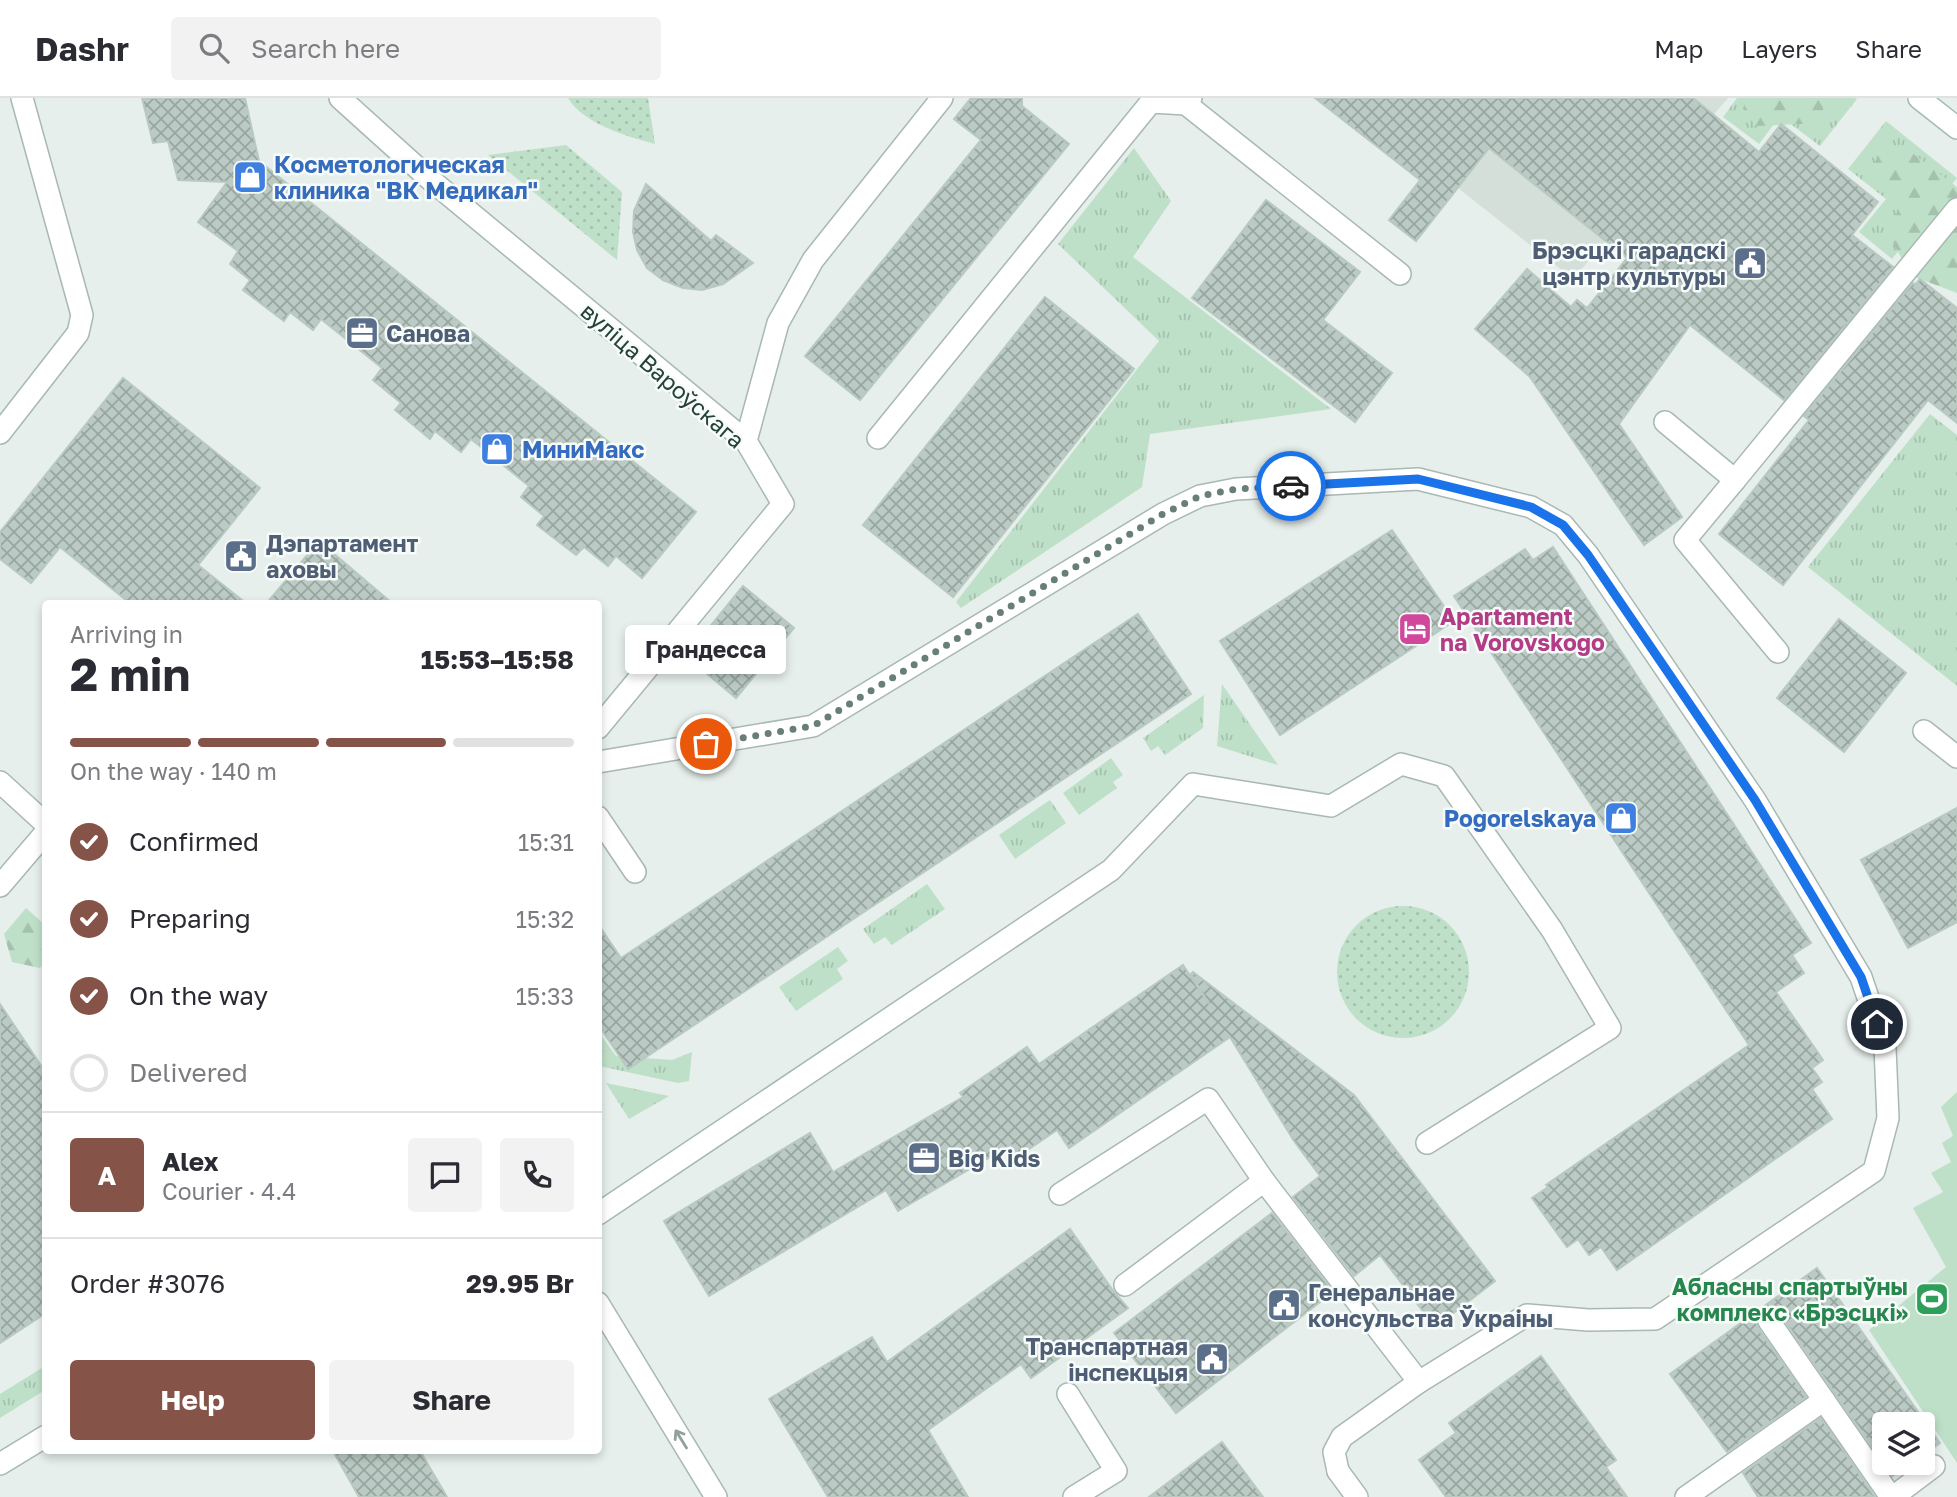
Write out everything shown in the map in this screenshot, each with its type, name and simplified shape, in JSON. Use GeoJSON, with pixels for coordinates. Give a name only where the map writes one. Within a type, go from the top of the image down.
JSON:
{"type":"FeatureCollection","features":[{"type":"Feature","properties":{"kind":"street"},"geometry":{"type":"LineString","coordinates":[[0,433],[78,333],[82,315],[22,98]]}},
{"type":"Feature","properties":{"kind":"street","name":"вуліца Вароўскага"},"geometry":{"type":"LineString","coordinates":[[340,98],[432,181],[746,441],[783,504],[602,723]]}},
{"type":"Feature","properties":{"kind":"street"},"geometry":{"type":"LineString","coordinates":[[746,441],[778,323],[813,260],[942,98]]}},
{"type":"Feature","properties":{"kind":"street"},"geometry":{"type":"LineString","coordinates":[[1919,98],[1957,128]]}},
{"type":"Feature","properties":{"kind":"street"},"geometry":{"type":"LineString","coordinates":[[878,438],[1152,102],[1188,101],[1399,274]]}},
{"type":"Feature","properties":{"kind":"street"},"geometry":{"type":"LineString","coordinates":[[1778,652],[1685,540],[1957,209]]}},
{"type":"Feature","properties":{"kind":"street"},"geometry":{"type":"LineString","coordinates":[[1665,422],[1735,480]]}},
{"type":"Feature","properties":{"kind":"street"},"geometry":{"type":"LineString","coordinates":[[602,761],[813,726],[1163,514],[1200,496],[1236,489],[1418,479],[1531,507],[1563,525],[1588,555],[1755,800],[1861,977],[1885,1048],[1888,1118],[1874,1171],[1655,1319],[1588,1320],[1527,1315],[1419,1382],[1342,1437],[1334,1452],[1338,1471],[1357,1497]]}},
{"type":"Feature","properties":{"kind":"street"},"geometry":{"type":"LineString","coordinates":[[1924,731],[1957,757]]}},
{"type":"Feature","properties":{"kind":"street"},"geometry":{"type":"LineString","coordinates":[[602,1211],[1111,870],[1193,784],[1331,806],[1401,764],[1444,776],[1552,930],[1610,1028],[1427,1143]]}},
{"type":"Feature","properties":{"kind":"street"},"geometry":{"type":"LineString","coordinates":[[0,782],[42,820]]}},
{"type":"Feature","properties":{"kind":"street"},"geometry":{"type":"LineString","coordinates":[[602,823],[635,872]]}},
{"type":"Feature","properties":{"kind":"street"},"geometry":{"type":"LineString","coordinates":[[0,886],[42,837]]}},
{"type":"Feature","properties":{"kind":"street"},"geometry":{"type":"LineString","coordinates":[[1060,1194],[1208,1099],[1264,1181],[1419,1382]]}},
{"type":"Feature","properties":{"kind":"street"},"geometry":{"type":"LineString","coordinates":[[1125,1284],[1264,1181]]}},
{"type":"Feature","properties":{"kind":"street"},"geometry":{"type":"LineString","coordinates":[[602,1310],[716,1497]]}},
{"type":"Feature","properties":{"kind":"street"},"geometry":{"type":"LineString","coordinates":[[1769,1321],[1892,1497],[1922,1475]]}},
{"type":"Feature","properties":{"kind":"street"},"geometry":{"type":"LineString","coordinates":[[1068,1394],[1116,1471],[1074,1497]]}},
{"type":"Feature","properties":{"kind":"street"},"geometry":{"type":"LineString","coordinates":[[1686,1497],[1824,1400]]}},
{"type":"Feature","properties":{"kind":"street"},"geometry":{"type":"LineString","coordinates":[[0,1464],[42,1438]]}},
{"type":"Feature","properties":{"kind":"shaded area"},"geometry":{"type":"Polygon","coordinates":[[[1378,98],[1728,98],[1573,279],[1458,188],[1378,98]]]}},
{"type":"Feature","properties":{"kind":"green space"},"geometry":{"type":"Polygon","coordinates":[[[568,98],[648,98],[655,144],[595,122],[568,98]]]}},
{"type":"Feature","properties":{"kind":"green space"},"geometry":{"type":"Polygon","coordinates":[[[1737,98],[1857,99],[1820,146],[1780,116],[1759,144],[1723,117],[1737,98]]]}},
{"type":"Feature","properties":{"kind":"green space"},"geometry":{"type":"Polygon","coordinates":[[[1746,98],[1825,98],[1821,123],[1756,126],[1743,109],[1746,98]]]}},
{"type":"Feature","properties":{"kind":"green space"},"geometry":{"type":"Polygon","coordinates":[[[1886,121],[1957,178],[1892,259],[1859,232],[1886,199],[1848,169],[1886,121]]]}},
{"type":"Feature","properties":{"kind":"green space"},"geometry":{"type":"Polygon","coordinates":[[[566,145],[622,192],[617,260],[488,155],[566,145]]]}},
{"type":"Feature","properties":{"kind":"green space"},"geometry":{"type":"Polygon","coordinates":[[[1134,148],[1171,201],[1133,257],[1331,409],[1150,434],[1142,487],[961,608],[956,602],[1159,341],[1058,244],[1134,148]]]}},
{"type":"Feature","properties":{"kind":"green space"},"geometry":{"type":"Polygon","coordinates":[[[1880,151],[1911,152],[1957,187],[1957,293],[1912,276],[1890,238],[1901,196],[1871,171],[1880,151]]]}},
{"type":"Feature","properties":{"kind":"green space"},"geometry":{"type":"Polygon","coordinates":[[[1930,414],[1957,435],[1957,686],[1808,567],[1930,414]]]}},
{"type":"Feature","properties":{"kind":"green space"},"geometry":{"type":"Polygon","coordinates":[[[1222,684],[1278,765],[1217,746],[1222,684]]]}},
{"type":"Feature","properties":{"kind":"green space"},"geometry":{"type":"Polygon","coordinates":[[[1204,695],[1203,728],[1165,755],[1158,746],[1151,751],[1143,738],[1204,695]]]}},
{"type":"Feature","properties":{"kind":"green space"},"geometry":{"type":"Polygon","coordinates":[[[1111,758],[1123,775],[1113,782],[1117,788],[1079,815],[1063,793],[1111,758]]]}},
{"type":"Feature","properties":{"kind":"green space"},"geometry":{"type":"Polygon","coordinates":[[[1050,800],[1066,823],[1015,859],[999,835],[1050,800]]]}},
{"type":"Feature","properties":{"kind":"green space"},"geometry":{"type":"Polygon","coordinates":[[[927,884],[945,909],[892,945],[885,937],[874,944],[863,929],[927,884]]]}},
{"type":"Feature","properties":{"kind":"green space"},"geometry":{"type":"Polygon","coordinates":[[[1403,906],[1428,911],[1450,925],[1464,947],[1469,972],[1464,997],[1450,1019],[1428,1033],[1403,1038],[1378,1033],[1356,1019],[1342,997],[1337,972],[1342,947],[1356,925],[1378,911],[1403,906]]]}},
{"type":"Feature","properties":{"kind":"green space"},"geometry":{"type":"Polygon","coordinates":[[[26,908],[42,922],[40,968],[12,962],[4,934],[26,908]]]}},
{"type":"Feature","properties":{"kind":"green space"},"geometry":{"type":"Polygon","coordinates":[[[838,947],[848,961],[837,969],[843,979],[796,1011],[779,987],[838,947]]]}},
{"type":"Feature","properties":{"kind":"green space"},"geometry":{"type":"Polygon","coordinates":[[[602,1037],[616,1056],[672,1060],[692,1052],[689,1081],[678,1083],[602,1067],[602,1037]]]}},
{"type":"Feature","properties":{"kind":"green space"},"geometry":{"type":"Polygon","coordinates":[[[606,1083],[669,1096],[629,1119],[606,1083]]]}},
{"type":"Feature","properties":{"kind":"green space","name":"Абласны спартыўны комплекс «Брэсцкі»"},"geometry":{"type":"Polygon","coordinates":[[[1957,1092],[1957,1463],[1935,1430],[1935,1412],[1923,1412],[1869,1330],[1946,1267],[1913,1208],[1943,1192],[1931,1173],[1951,1162],[1942,1143],[1953,1136],[1941,1107],[1957,1092]]]}},
{"type":"Feature","properties":{"kind":"green space"},"geometry":{"type":"Polygon","coordinates":[[[42,1368],[42,1392],[0,1418],[0,1394],[42,1368]]]}},
{"type":"Feature","properties":{"kind":"building"},"geometry":{"type":"Polygon","coordinates":[[[142,98],[245,98],[259,161],[696,512],[642,578],[616,556],[608,566],[584,547],[576,555],[537,525],[544,516],[521,497],[529,486],[471,439],[461,452],[435,431],[430,439],[395,410],[401,403],[373,380],[382,368],[321,319],[313,330],[290,312],[284,321],[243,290],[250,280],[230,264],[238,251],[198,222],[227,182],[178,180],[168,141],[153,143],[142,98]]]}},
{"type":"Feature","properties":{"kind":"building"},"geometry":{"type":"Polygon","coordinates":[[[971,98],[1022,98],[1022,106],[1069,144],[860,400],[805,356],[981,140],[954,119],[971,98]]]}},
{"type":"Feature","properties":{"kind":"building"},"geometry":{"type":"Polygon","coordinates":[[[1315,98],[1693,98],[1759,152],[1781,124],[1878,202],[1852,235],[1893,267],[1784,400],[1690,325],[1619,424],[1682,517],[1644,545],[1530,377],[1475,329],[1527,269],[1571,307],[1577,300],[1587,308],[1627,258],[1489,148],[1416,241],[1389,220],[1420,180],[1315,98]]]}},
{"type":"Feature","properties":{"kind":"building"},"geometry":{"type":"Polygon","coordinates":[[[646,184],[711,241],[716,235],[753,263],[723,284],[702,290],[683,288],[663,280],[647,268],[637,250],[633,232],[634,211],[646,184]]]}},
{"type":"Feature","properties":{"kind":"building"},"geometry":{"type":"Polygon","coordinates":[[[1266,200],[1360,272],[1323,320],[1392,373],[1355,422],[1192,298],[1266,200]]]}},
{"type":"Feature","properties":{"kind":"building"},"geometry":{"type":"Polygon","coordinates":[[[1920,279],[1957,308],[1957,423],[1928,400],[1783,585],[1719,534],[1809,420],[1804,416],[1913,283],[1915,285],[1920,279]]]}},
{"type":"Feature","properties":{"kind":"building"},"geometry":{"type":"Polygon","coordinates":[[[1045,297],[1134,369],[953,597],[863,525],[1045,297]]]}},
{"type":"Feature","properties":{"kind":"building"},"geometry":{"type":"Polygon","coordinates":[[[123,378],[260,488],[198,565],[242,600],[126,600],[60,547],[31,583],[0,559],[0,532],[123,378]]]}},
{"type":"Feature","properties":{"kind":"building"},"geometry":{"type":"Polygon","coordinates":[[[1392,530],[1454,621],[1280,735],[1220,641],[1392,530]]]}},
{"type":"Feature","properties":{"kind":"building"},"geometry":{"type":"Polygon","coordinates":[[[319,541],[388,600],[269,600],[319,541]]]}},
{"type":"Feature","properties":{"kind":"building"},"geometry":{"type":"Polygon","coordinates":[[[1553,547],[1811,943],[1792,955],[1804,973],[1776,992],[1823,1060],[1812,1068],[1822,1082],[1812,1089],[1832,1119],[1617,1270],[1601,1247],[1589,1255],[1578,1239],[1567,1247],[1532,1198],[1548,1187],[1546,1185],[1749,1045],[1454,596],[1525,549],[1533,560],[1553,547]]]}},
{"type":"Feature","properties":{"kind":"building"},"geometry":{"type":"Polygon","coordinates":[[[743,586],[794,628],[736,698],[686,656],[743,586]]]}},
{"type":"Feature","properties":{"kind":"building"},"geometry":{"type":"Polygon","coordinates":[[[1138,614],[1191,694],[628,1069],[602,1030],[602,930],[621,958],[1138,614]]]}},
{"type":"Feature","properties":{"kind":"building"},"geometry":{"type":"Polygon","coordinates":[[[1839,619],[1906,673],[1844,752],[1777,698],[1839,619]]]}},
{"type":"Feature","properties":{"kind":"building"},"geometry":{"type":"Polygon","coordinates":[[[1957,808],[1957,922],[1908,948],[1861,860],[1957,808]]]}},
{"type":"Feature","properties":{"kind":"building"},"geometry":{"type":"Polygon","coordinates":[[[1183,965],[1209,1004],[1191,974],[1193,972],[1354,1095],[1495,1281],[1435,1327],[1380,1255],[1354,1276],[1293,1197],[1320,1176],[1294,1141],[1230,1037],[1069,1148],[1057,1130],[1019,1156],[1011,1145],[898,1211],[886,1190],[709,1296],[664,1221],[810,1133],[833,1172],[963,1097],[960,1093],[1027,1047],[1039,1064],[1183,965]]]}},
{"type":"Feature","properties":{"kind":"building"},"geometry":{"type":"Polygon","coordinates":[[[0,1004],[42,1067],[42,1316],[0,1343],[0,1004]]]}},
{"type":"Feature","properties":{"kind":"building"},"geometry":{"type":"Polygon","coordinates":[[[1272,1213],[1333,1292],[1176,1413],[1114,1333],[1272,1213]]]}},
{"type":"Feature","properties":{"kind":"building"},"geometry":{"type":"Polygon","coordinates":[[[1070,1229],[1128,1308],[1031,1378],[1021,1364],[928,1430],[968,1497],[828,1497],[769,1399],[872,1337],[887,1362],[1070,1229]]]}},
{"type":"Feature","properties":{"kind":"building"},"geometry":{"type":"Polygon","coordinates":[[[1817,1268],[1918,1412],[1872,1412],[1872,1447],[1774,1309],[1761,1311],[1756,1321],[1758,1328],[1806,1397],[1727,1452],[1670,1374],[1817,1268]]]}},
{"type":"Feature","properties":{"kind":"building"},"geometry":{"type":"Polygon","coordinates":[[[1541,1356],[1616,1460],[1606,1467],[1627,1497],[1446,1497],[1419,1460],[1456,1433],[1449,1423],[1541,1356]]]}},
{"type":"Feature","properties":{"kind":"building"},"geometry":{"type":"Polygon","coordinates":[[[1821,1418],[1875,1497],[1758,1497],[1743,1473],[1821,1418]]]}},
{"type":"Feature","properties":{"kind":"building"},"geometry":{"type":"Polygon","coordinates":[[[1222,1442],[1263,1497],[1149,1497],[1222,1442]]]}},
{"type":"Feature","properties":{"kind":"building"},"geometry":{"type":"Polygon","coordinates":[[[335,1454],[422,1454],[447,1497],[359,1497],[335,1454]]]}},
{"type":"Feature","properties":{"kind":"way so far"},"geometry":{"type":"LineString","coordinates":[[706,744],[813,726],[1163,514],[1200,496],[1236,489],[1291,486]]}},
{"type":"Feature","properties":{"kind":"place","name":"Косметологическая клиника \"ВК Медикал\""},"geometry":{"type":"Point","coordinates":[250,177]}},
{"type":"Feature","properties":{"kind":"place","name":"Брэсцкі гарадскі цэнтр культуры"},"geometry":{"type":"Point","coordinates":[1750,263]}},
{"type":"Feature","properties":{"kind":"place","name":"Санова"},"geometry":{"type":"Point","coordinates":[362,333]}},
{"type":"Feature","properties":{"kind":"place","name":"МиниМакс"},"geometry":{"type":"Point","coordinates":[497,449]}},
{"type":"Feature","properties":{"kind":"place","name":"Дэпартамент аховы"},"geometry":{"type":"Point","coordinates":[241,556]}},
{"type":"Feature","properties":{"kind":"place","name":"Apartament na Vorovskogo"},"geometry":{"type":"Point","coordinates":[1415,629]}},
{"type":"Feature","properties":{"kind":"place","name":"Грандесса"},"geometry":{"type":"Point","coordinates":[706,744]}},
{"type":"Feature","properties":{"kind":"place","name":"Pogorelskaya"},"geometry":{"type":"Point","coordinates":[1621,818]}},
{"type":"Feature","properties":{"kind":"place","name":"Big Kids"},"geometry":{"type":"Point","coordinates":[924,1158]}},
{"type":"Feature","properties":{"kind":"place","name":"Абласны спартыўны комплекс «Брэсцкі»"},"geometry":{"type":"Point","coordinates":[1932,1299]}},
{"type":"Feature","properties":{"kind":"place","name":"Генеральнае консульства Ўкраіны"},"geometry":{"type":"Point","coordinates":[1284,1305]}},
{"type":"Feature","properties":{"kind":"place","name":"Транспартная інспекцыя"},"geometry":{"type":"Point","coordinates":[1212,1359]}},
{"type":"Feature","properties":{"kind":"route"},"geometry":{"type":"LineString","coordinates":[[1291,486],[1418,479],[1531,507],[1563,525],[1588,555],[1755,800],[1861,977],[1877,1024]]}}]}
